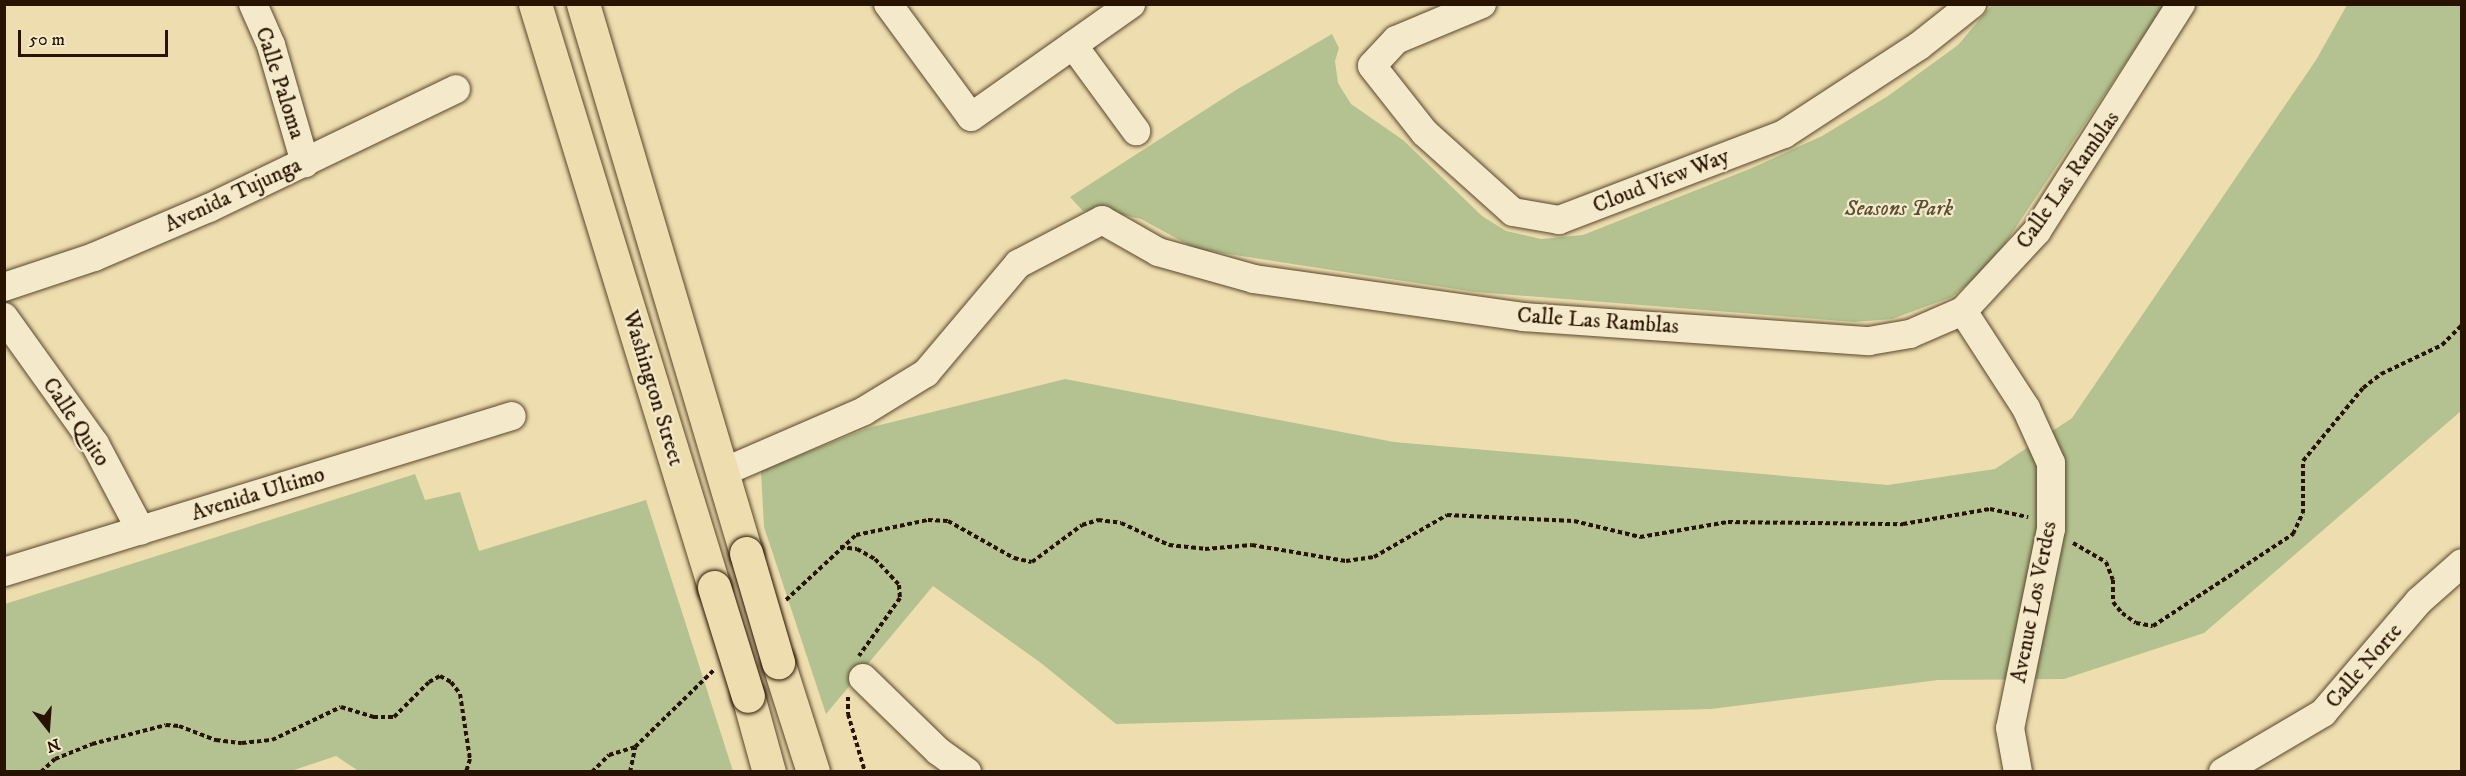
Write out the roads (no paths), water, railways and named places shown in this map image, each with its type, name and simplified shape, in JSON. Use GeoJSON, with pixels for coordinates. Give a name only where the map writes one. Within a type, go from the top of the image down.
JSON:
{"type":"FeatureCollection","features":[{"type":"Feature","properties":{"kind":"main road","name":"Washington Street"},"geometry":{"type":"LineString","coordinates":[[535,4],[769,771]]}},
{"type":"Feature","properties":{"kind":"main road","name":"Washington Street"},"geometry":{"type":"LineString","coordinates":[[583,4],[721,473],[813,771]]}},
{"type":"Feature","properties":{"kind":"street","name":"Calle Paloma"},"geometry":{"type":"LineString","coordinates":[[253,4],[271,45],[305,163]]}},
{"type":"Feature","properties":{"kind":"street"},"geometry":{"type":"LineString","coordinates":[[888,4],[971,117],[1131,4]]}},
{"type":"Feature","properties":{"kind":"street","name":"Cloud View Way"},"geometry":{"type":"LineString","coordinates":[[1482,4],[1396,40],[1372,66],[1425,133],[1514,212],[1559,220],[1784,134],[1919,46],[1972,4]]}},
{"type":"Feature","properties":{"kind":"street","name":"Calle Las Ramblas"},"geometry":{"type":"LineString","coordinates":[[721,473],[864,411],[926,373],[1018,264],[1101,220],[1158,252],[1254,279],[1523,317],[1869,341],[1910,334],[1963,311],[2037,231],[2181,4]]}},
{"type":"Feature","properties":{"kind":"street"},"geometry":{"type":"LineString","coordinates":[[1073,45],[1136,131]]}},
{"type":"Feature","properties":{"kind":"street","name":"Avenida Tujunga"},"geometry":{"type":"LineString","coordinates":[[4,287],[94,257],[305,163],[456,89]]}},
{"type":"Feature","properties":{"kind":"street","name":"Avenue Los Verdes"},"geometry":{"type":"LineString","coordinates":[[1963,311],[2026,408],[2046,449],[2053,486],[2051,529],[2010,728],[2018,771]]}},
{"type":"Feature","properties":{"kind":"street","name":"Calle Quito"},"geometry":{"type":"LineString","coordinates":[[4,317],[95,444],[141,531]]}},
{"type":"Feature","properties":{"kind":"street","name":"Avenida Ultimo"},"geometry":{"type":"LineString","coordinates":[[4,572],[512,416]]}},
{"type":"Feature","properties":{"kind":"street","name":"Calle Norte"},"geometry":{"type":"LineString","coordinates":[[2223,771],[2324,713],[2419,602],[2462,562]]}},
{"type":"Feature","properties":{"kind":"street"},"geometry":{"type":"LineString","coordinates":[[855,678],[938,751],[967,771]]}},
{"type":"Feature","properties":{"kind":"park label","name":"Seasons Park"},"geometry":{"type":"Point","coordinates":[1899,209]}}]}
